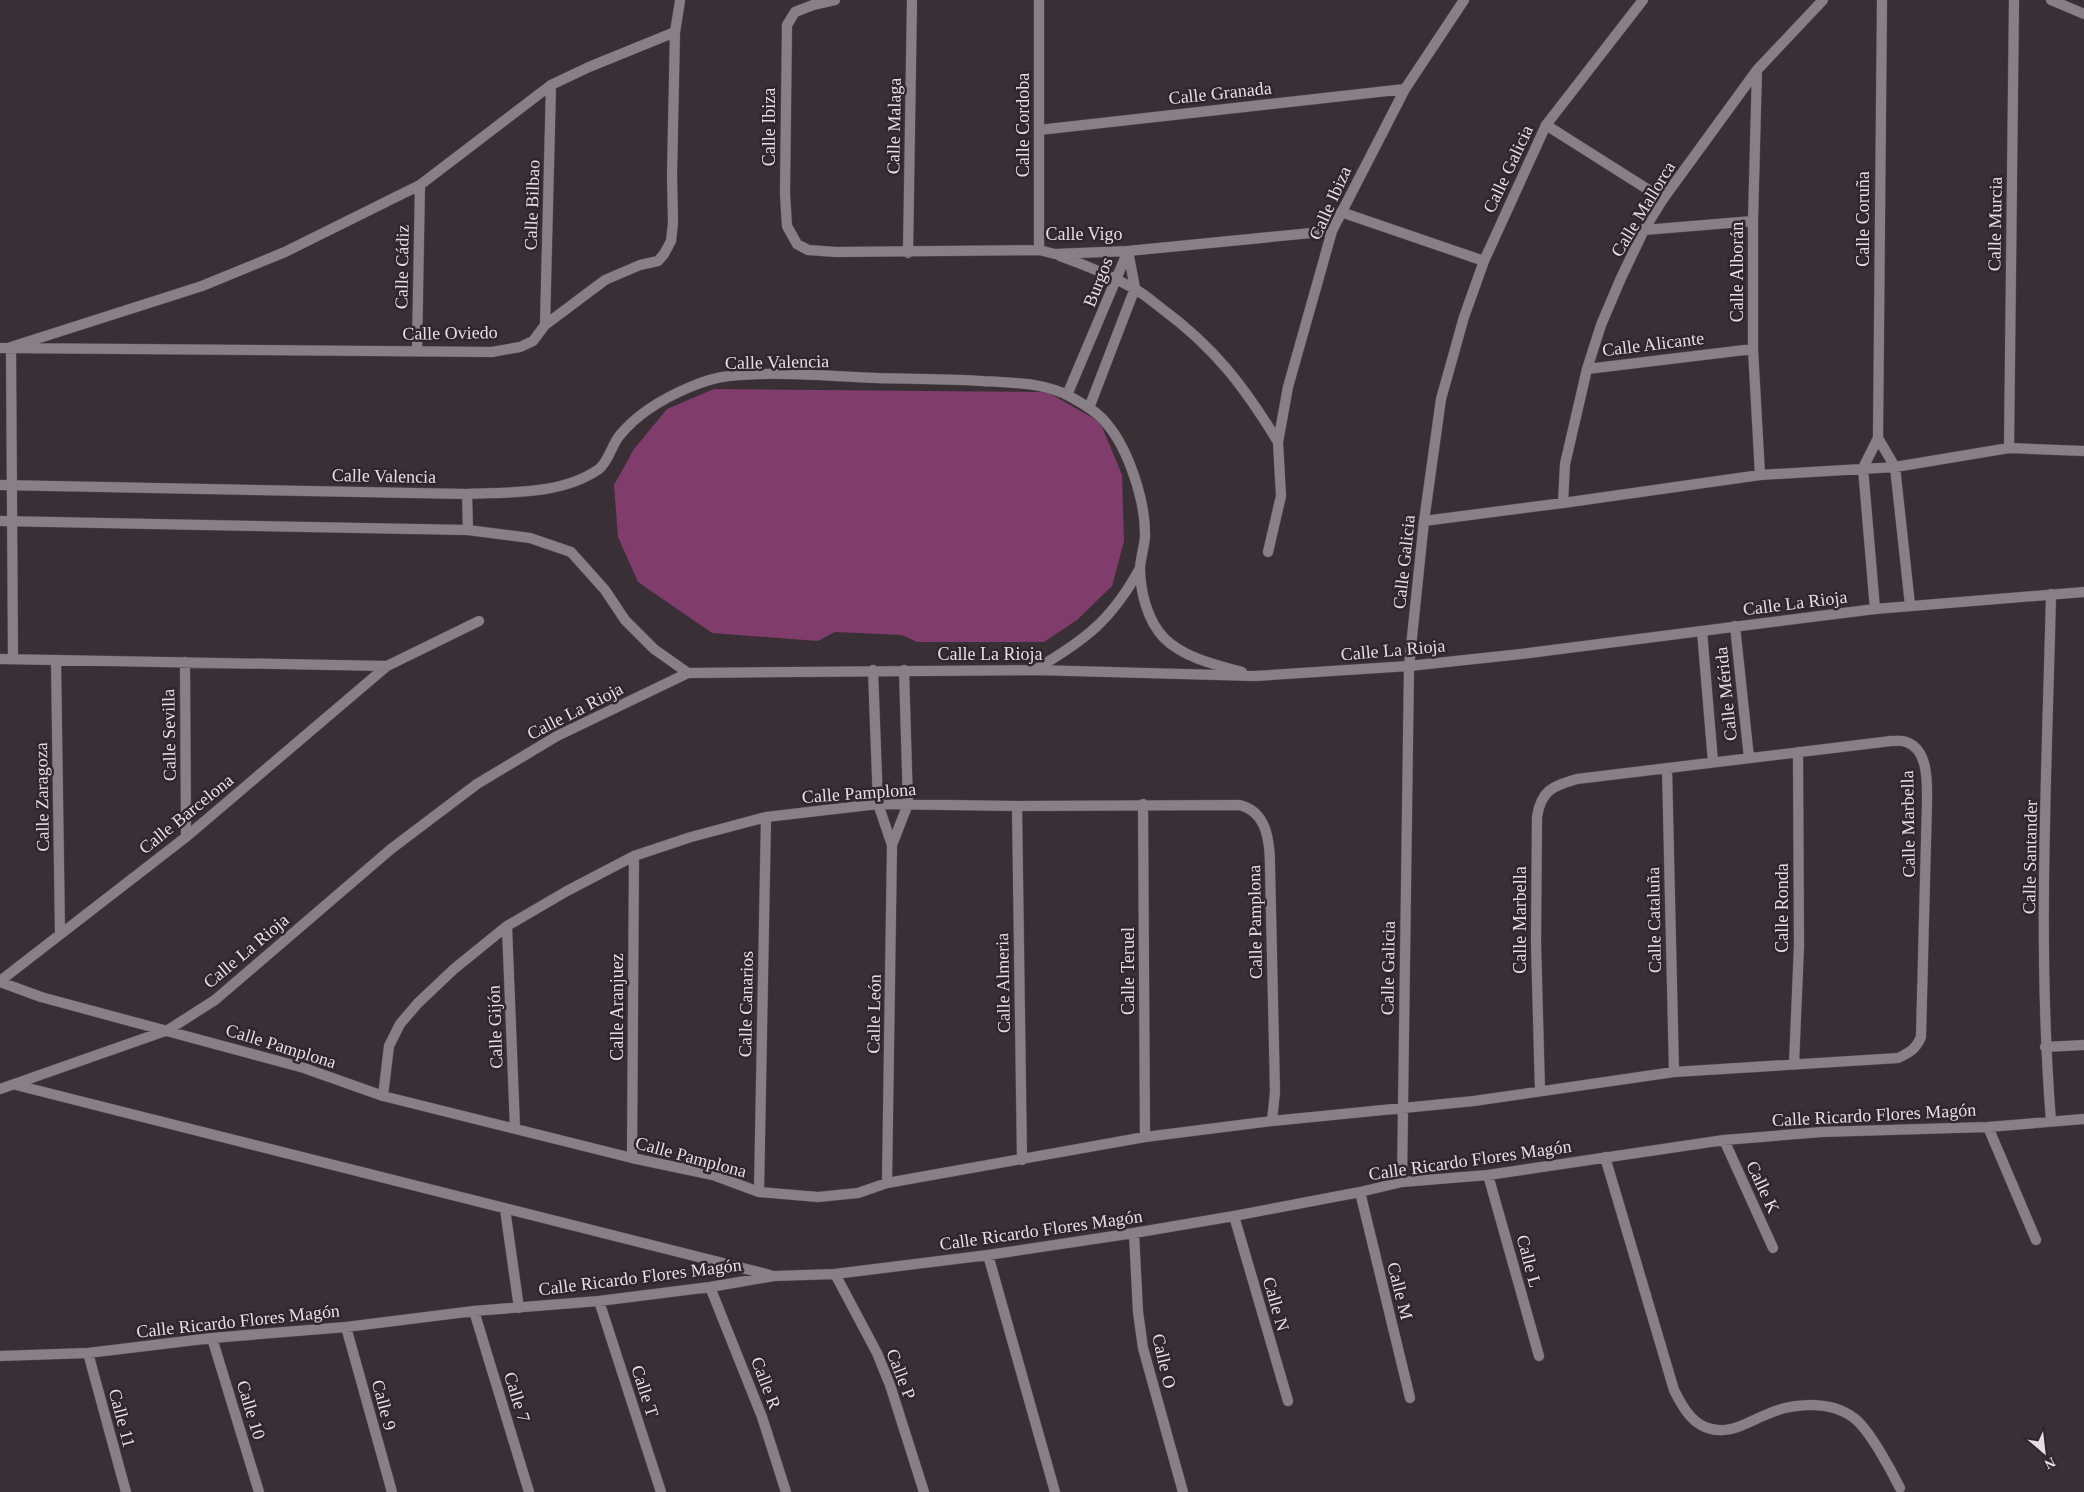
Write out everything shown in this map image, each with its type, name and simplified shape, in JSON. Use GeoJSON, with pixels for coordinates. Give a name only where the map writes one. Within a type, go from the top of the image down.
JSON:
{"type":"FeatureCollection","features":[{"type":"Feature","properties":{"kind":"street","name":"Calle Ibiza"},"geometry":{"type":"LineString","coordinates":[[835,0],[813,5],[795,12],[786,25],[785,194],[787,226],[797,244],[808,250],[836,252]]}},
{"type":"Feature","properties":{"kind":"street","name":"Calle Malaga"},"geometry":{"type":"LineString","coordinates":[[908,253],[912,0]]}},
{"type":"Feature","properties":{"kind":"street","name":"Calle Cordoba"},"geometry":{"type":"LineString","coordinates":[[1039,0],[1039,250]]}},
{"type":"Feature","properties":{"kind":"street","name":"Calle Ibiza"},"geometry":{"type":"LineString","coordinates":[[1268,552],[1281,496],[1278,442],[1288,387],[1332,231],[1405,89],[1464,0]]}},
{"type":"Feature","properties":{"kind":"street","name":"Calle Galicia"},"geometry":{"type":"LineString","coordinates":[[1402,1182],[1409,666],[1424,521],[1442,399],[1464,317],[1484,261],[1546,125],[1643,0]]}},
{"type":"Feature","properties":{"kind":"street","name":"Calle Mallorca"},"geometry":{"type":"LineString","coordinates":[[1563,503],[1564,464],[1587,369],[1608,309],[1644,230],[1663,198],[1757,70],[1823,0]]}},
{"type":"Feature","properties":{"kind":"street","name":"Calle Coruña"},"geometry":{"type":"LineString","coordinates":[[1863,468],[1878,438],[1882,0]]}},
{"type":"Feature","properties":{"kind":"street","name":"Calle Murcia"},"geometry":{"type":"LineString","coordinates":[[2009,448],[2014,0]]}},
{"type":"Feature","properties":{"kind":"street"},"geometry":{"type":"LineString","coordinates":[[2051,0],[2084,14]]}},
{"type":"Feature","properties":{"kind":"street","name":"Calle Oviedo"},"geometry":{"type":"LineString","coordinates":[[0,348],[492,352],[520,347],[533,341],[545,325],[605,280],[640,265],[658,261],[671,241],[673,223],[672,175],[675,32],[680,1]]}},
{"type":"Feature","properties":{"kind":"street","name":"Calle Oviedo"},"geometry":{"type":"LineString","coordinates":[[11,347],[202,286],[285,252],[420,185],[551,85],[675,32]]}},
{"type":"Feature","properties":{"kind":"street","name":"Calle Alborán"},"geometry":{"type":"LineString","coordinates":[[1757,70],[1753,221],[1754,348],[1760,475]]}},
{"type":"Feature","properties":{"kind":"street","name":"Calle Bilbao"},"geometry":{"type":"LineString","coordinates":[[545,325],[551,85]]}},
{"type":"Feature","properties":{"kind":"street","name":"Calle Granada"},"geometry":{"type":"LineString","coordinates":[[1039,130],[1405,89]]}},
{"type":"Feature","properties":{"kind":"street"},"geometry":{"type":"LineString","coordinates":[[1546,125],[1663,198]]}},
{"type":"Feature","properties":{"kind":"street","name":"Calle Cádiz"},"geometry":{"type":"LineString","coordinates":[[417,350],[420,185]]}},
{"type":"Feature","properties":{"kind":"street"},"geometry":{"type":"LineString","coordinates":[[1341,212],[1484,261]]}},
{"type":"Feature","properties":{"kind":"street"},"geometry":{"type":"LineString","coordinates":[[1644,230],[1753,221]]}},
{"type":"Feature","properties":{"kind":"street","name":"Calle Vigo"},"geometry":{"type":"LineString","coordinates":[[836,252],[908,253],[1039,250],[1055,254],[1128,251],[1332,231]]}},
{"type":"Feature","properties":{"kind":"street","name":"Burgos"},"geometry":{"type":"LineString","coordinates":[[1067,395],[1128,251]]}},
{"type":"Feature","properties":{"kind":"street","name":"Burgos"},"geometry":{"type":"LineString","coordinates":[[1089,408],[1135,288],[1128,251]]}},
{"type":"Feature","properties":{"kind":"street","name":"Calle Ibiza"},"geometry":{"type":"LineString","coordinates":[[1055,254],[1135,288],[1199,338],[1231,372],[1255,403],[1278,442]]}},
{"type":"Feature","properties":{"kind":"street"},"geometry":{"type":"LineString","coordinates":[[11,347],[13,659]]}},
{"type":"Feature","properties":{"kind":"street","name":"Calle Alicante"},"geometry":{"type":"LineString","coordinates":[[1587,369],[1754,348]]}},
{"type":"Feature","properties":{"kind":"street","name":"Calle Valencia"},"geometry":{"type":"LineString","coordinates":[[0,485],[466,494],[533,491],[578,480],[602,467],[619,436],[640,414],[671,395],[694,385],[728,376],[787,375],[1005,382],[1045,386],[1067,395],[1089,408],[1108,424],[1132,468],[1137,483],[1145,537],[1140,567],[1146,605],[1157,629],[1166,640],[1190,656],[1255,676]]}},
{"type":"Feature","properties":{"kind":"street"},"geometry":{"type":"LineString","coordinates":[[1878,438],[1896,466],[1910,605]]}},
{"type":"Feature","properties":{"kind":"street"},"geometry":{"type":"LineString","coordinates":[[1424,521],[1760,475],[1896,466],[2009,448],[2084,451]]}},
{"type":"Feature","properties":{"kind":"street"},"geometry":{"type":"LineString","coordinates":[[1863,468],[1876,609]]}},
{"type":"Feature","properties":{"kind":"street"},"geometry":{"type":"LineString","coordinates":[[466,494],[468,530]]}},
{"type":"Feature","properties":{"kind":"street"},"geometry":{"type":"LineString","coordinates":[[0,521],[468,530],[530,538],[571,552],[606,590],[625,620],[654,649],[688,673]]}},
{"type":"Feature","properties":{"kind":"street"},"geometry":{"type":"LineString","coordinates":[[1035,670],[1075,645],[1100,624],[1115,608],[1140,567]]}},
{"type":"Feature","properties":{"kind":"street","name":"Calle La Rioja"},"geometry":{"type":"LineString","coordinates":[[15,1085],[168,1030],[215,1000],[392,849],[477,784],[557,736],[688,673],[1035,670],[1255,676],[1409,666],[1521,654],[1910,605],[2084,592]]}},
{"type":"Feature","properties":{"kind":"street","name":"Calle Santander"},"geometry":{"type":"LineString","coordinates":[[2051,594],[2045,900],[2045,1047],[2051,1121]]}},
{"type":"Feature","properties":{"kind":"street","name":"Calle Barcelona"},"geometry":{"type":"LineString","coordinates":[[0,982],[60,933],[186,837],[387,666],[480,621]]}},
{"type":"Feature","properties":{"kind":"street","name":"Calle Mérida"},"geometry":{"type":"LineString","coordinates":[[1735,626],[1749,758]]}},
{"type":"Feature","properties":{"kind":"street","name":"Calle Mérida"},"geometry":{"type":"LineString","coordinates":[[1702,631],[1713,762]]}},
{"type":"Feature","properties":{"kind":"street","name":"Calle Barcelona"},"geometry":{"type":"LineString","coordinates":[[0,658],[387,666]]}},
{"type":"Feature","properties":{"kind":"street","name":"Calle Zaragoza"},"geometry":{"type":"LineString","coordinates":[[56,660],[60,933]]}},
{"type":"Feature","properties":{"kind":"street","name":"Calle Sevilla"},"geometry":{"type":"LineString","coordinates":[[185,662],[186,837]]}},
{"type":"Feature","properties":{"kind":"street","name":"Calle León"},"geometry":{"type":"LineString","coordinates":[[872,670],[878,804],[892,845],[887,1183]]}},
{"type":"Feature","properties":{"kind":"street","name":"Calle León"},"geometry":{"type":"LineString","coordinates":[[892,845],[908,804],[904,670]]}},
{"type":"Feature","properties":{"kind":"street","name":"Calle Marbella"},"geometry":{"type":"LineString","coordinates":[[1272,1121],[1474,1101],[1674,1072],[1898,1058],[1908,1053],[1917,1047],[1921,1038],[1927,802],[1926,775],[1922,759],[1917,750],[1907,742],[1891,741],[1577,779],[1545,793],[1539,804],[1537,816],[1536,943],[1540,1091]]}},
{"type":"Feature","properties":{"kind":"street","name":"Calle Ronda"},"geometry":{"type":"LineString","coordinates":[[1794,1064],[1799,946],[1798,752]]}},
{"type":"Feature","properties":{"kind":"street","name":"Calle Cataluña"},"geometry":{"type":"LineString","coordinates":[[1667,768],[1674,1072]]}},
{"type":"Feature","properties":{"kind":"street","name":"Calle Pamplona"},"geometry":{"type":"LineString","coordinates":[[168,1030],[304,1068],[383,1096],[632,1158],[713,1176],[759,1192],[818,1197],[858,1194],[887,1183],[1145,1137],[1272,1121],[1275,1092],[1270,848],[1259,816],[1248,807],[1238,805],[1017,806],[878,804],[766,817],[691,837],[634,856],[567,890],[507,926],[454,969],[418,1003],[400,1024],[390,1046],[383,1096]]}},
{"type":"Feature","properties":{"kind":"street","name":"Calle Teruel"},"geometry":{"type":"LineString","coordinates":[[1144,804],[1145,1137]]}},
{"type":"Feature","properties":{"kind":"street","name":"Calle Almeria"},"geometry":{"type":"LineString","coordinates":[[1017,806],[1022,1160]]}},
{"type":"Feature","properties":{"kind":"street","name":"Calle Canarios"},"geometry":{"type":"LineString","coordinates":[[759,1192],[766,817]]}},
{"type":"Feature","properties":{"kind":"street","name":"Calle Aranjuez"},"geometry":{"type":"LineString","coordinates":[[632,1158],[634,856]]}},
{"type":"Feature","properties":{"kind":"street","name":"Calle Gijón"},"geometry":{"type":"LineString","coordinates":[[507,926],[515,1128]]}},
{"type":"Feature","properties":{"kind":"street","name":"Calle Barcelona"},"geometry":{"type":"LineString","coordinates":[[0,982],[41,997],[168,1030]]}},
{"type":"Feature","properties":{"kind":"street"},"geometry":{"type":"LineString","coordinates":[[2045,1047],[2084,1045]]}},
{"type":"Feature","properties":{"kind":"street"},"geometry":{"type":"LineString","coordinates":[[0,1089],[15,1085],[774,1276]]}},
{"type":"Feature","properties":{"kind":"street","name":"Calle Ricardo Flores Magón"},"geometry":{"type":"LineString","coordinates":[[0,1356],[88,1353],[212,1338],[346,1327],[474,1311],[599,1301],[710,1287],[774,1276],[835,1274],[988,1255],[1234,1216],[1402,1182],[1488,1175],[1724,1140],[1822,1132],[1988,1126],[2084,1119]]}},
{"type":"Feature","properties":{"kind":"street"},"geometry":{"type":"LineString","coordinates":[[1988,1126],[2036,1240]]}},
{"type":"Feature","properties":{"kind":"street","name":"Calle K"},"geometry":{"type":"LineString","coordinates":[[1724,1140],[1773,1248]]}},
{"type":"Feature","properties":{"kind":"street"},"geometry":{"type":"LineString","coordinates":[[1605,1157],[1674,1390],[1691,1418],[1704,1427],[1719,1431],[1746,1425],[1782,1409],[1805,1405],[1840,1409],[1856,1419],[1884,1458],[1900,1488]]}},
{"type":"Feature","properties":{"kind":"street","name":"Calle L"},"geometry":{"type":"LineString","coordinates":[[1488,1175],[1538,1356]]}},
{"type":"Feature","properties":{"kind":"street","name":"Calle M"},"geometry":{"type":"LineString","coordinates":[[1360,1192],[1410,1398]]}},
{"type":"Feature","properties":{"kind":"street"},"geometry":{"type":"LineString","coordinates":[[505,1209],[519,1308]]}},
{"type":"Feature","properties":{"kind":"street","name":"Calle N"},"geometry":{"type":"LineString","coordinates":[[1234,1216],[1288,1401]]}},
{"type":"Feature","properties":{"kind":"street","name":"Calle O"},"geometry":{"type":"LineString","coordinates":[[1134,1233],[1138,1312],[1143,1348],[1183,1492]]}},
{"type":"Feature","properties":{"kind":"street"},"geometry":{"type":"LineString","coordinates":[[988,1255],[1055,1492]]}},
{"type":"Feature","properties":{"kind":"street","name":"Calle P"},"geometry":{"type":"LineString","coordinates":[[835,1274],[876,1352],[890,1385],[924,1492]]}},
{"type":"Feature","properties":{"kind":"street","name":"Calle R"},"geometry":{"type":"LineString","coordinates":[[710,1287],[762,1417],[786,1492]]}},
{"type":"Feature","properties":{"kind":"street","name":"Calle T"},"geometry":{"type":"LineString","coordinates":[[599,1301],[661,1492]]}},
{"type":"Feature","properties":{"kind":"street","name":"Calle 7"},"geometry":{"type":"LineString","coordinates":[[474,1311],[529,1492]]}},
{"type":"Feature","properties":{"kind":"street","name":"Calle 9"},"geometry":{"type":"LineString","coordinates":[[346,1327],[392,1492]]}},
{"type":"Feature","properties":{"kind":"street","name":"Calle 10"},"geometry":{"type":"LineString","coordinates":[[212,1338],[259,1492]]}},
{"type":"Feature","properties":{"kind":"street","name":"Calle 11"},"geometry":{"type":"LineString","coordinates":[[88,1353],[126,1492]]}},
{"type":"Feature","properties":{"kind":"shaded area"},"geometry":{"type":"Polygon","coordinates":[[[714,389],[1047,392],[1100,422],[1122,475],[1124,541],[1112,586],[1077,620],[1044,642],[917,642],[902,635],[835,632],[818,641],[712,633],[638,582],[618,537],[614,485],[634,449],[667,409],[714,389]]]}}]}
